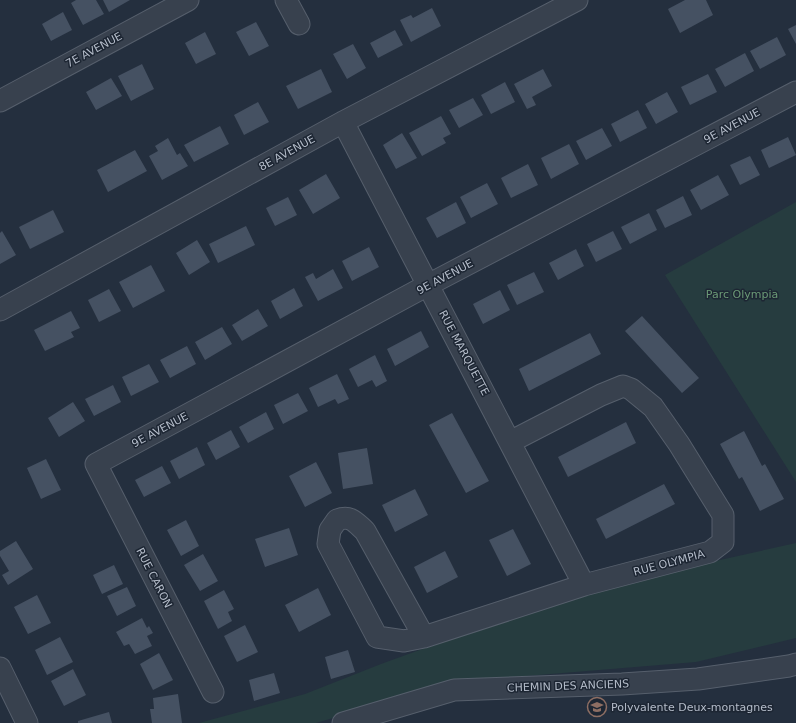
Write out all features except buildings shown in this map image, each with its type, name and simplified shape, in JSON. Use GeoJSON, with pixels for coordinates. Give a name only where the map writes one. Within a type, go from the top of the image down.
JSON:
{"type":"FeatureCollection","features":[{"type":"Feature","properties":{"kind":"street","name":"7E AVENUE"},"geometry":{"type":"LineString","coordinates":[[0,101],[188,0]]}},
{"type":"Feature","properties":{"kind":"street"},"geometry":{"type":"LineString","coordinates":[[286,0],[298,24]]}},
{"type":"Feature","properties":{"kind":"street","name":"8E AVENUE"},"geometry":{"type":"LineString","coordinates":[[0,310],[344,122],[577,0]]}},
{"type":"Feature","properties":{"kind":"street","name":"9E AVENUE"},"geometry":{"type":"LineString","coordinates":[[96,464],[428,285],[796,92]]}},
{"type":"Feature","properties":{"kind":"street","name":"RUE MARQUETTE"},"geometry":{"type":"LineString","coordinates":[[344,122],[584,585]]}},
{"type":"Feature","properties":{"kind":"street","name":"RUE OLYMPIA"},"geometry":{"type":"LineString","coordinates":[[424,637],[365,531],[354,521],[345,517],[337,520],[330,530],[328,544],[377,637],[404,641],[424,637],[584,585],[710,552],[722,542],[723,516],[679,444],[653,407],[631,389],[623,386],[601,394],[510,442]]}},
{"type":"Feature","properties":{"kind":"street","name":"RUE CARON"},"geometry":{"type":"LineString","coordinates":[[96,464],[213,692]]}},
{"type":"Feature","properties":{"kind":"street","name":"CHEMIN DES ANCIENS"},"geometry":{"type":"LineString","coordinates":[[343,723],[454,690],[622,684],[698,679],[794,666]]}},
{"type":"Feature","properties":{"kind":"street"},"geometry":{"type":"LineString","coordinates":[[0,668],[27,723]]}},
{"type":"Feature","properties":{"kind":"green space","name":"Parc Olympia"},"geometry":{"type":"Polygon","coordinates":[[[796,202],[796,482],[665,275],[796,202]]]}},
{"type":"Feature","properties":{"kind":"green space"},"geometry":{"type":"Polygon","coordinates":[[[796,543],[796,638],[696,662],[455,682],[316,723],[199,723],[305,694],[381,664],[585,590],[796,543]]]}},
{"type":"Feature","properties":{"kind":"place","name":"Polyvalente Deux-montagnes"},"geometry":{"type":"Point","coordinates":[597,707]}}]}
